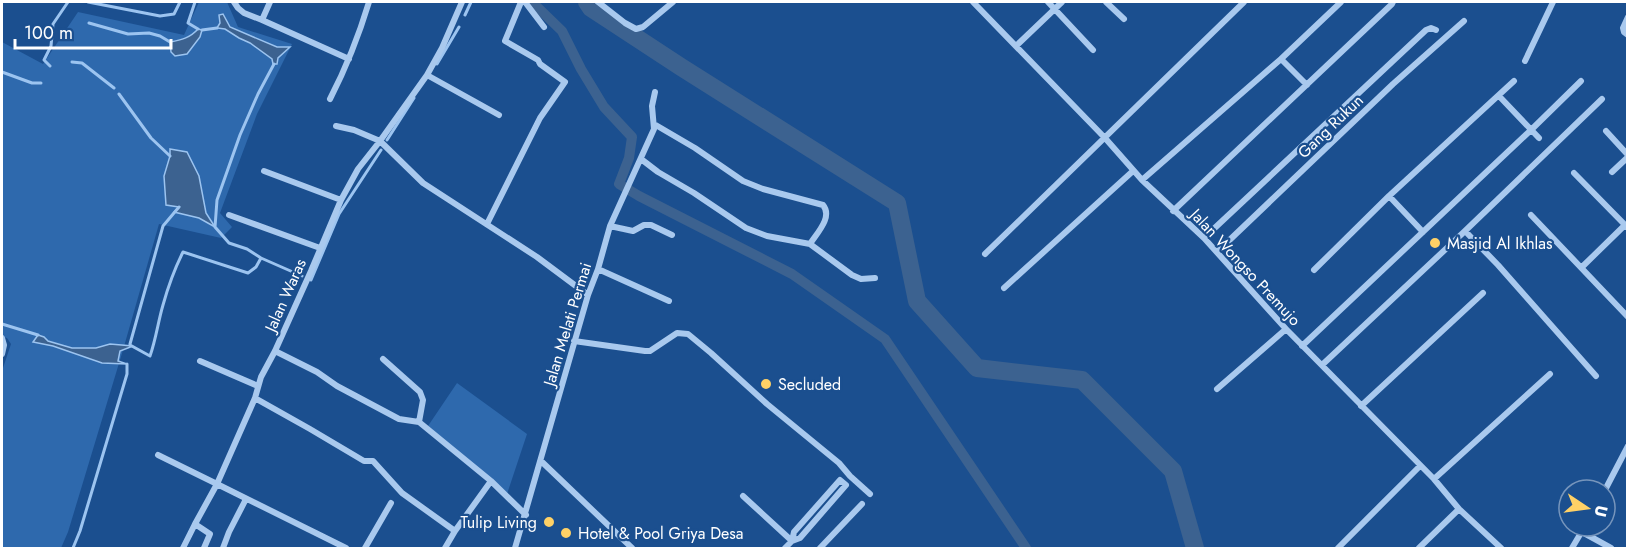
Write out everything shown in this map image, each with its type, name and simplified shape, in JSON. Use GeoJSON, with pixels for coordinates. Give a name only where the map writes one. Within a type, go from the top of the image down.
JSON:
{"type":"FeatureCollection","features":[{"type":"Feature","properties":{"kind":"street"},"geometry":{"type":"LineString","coordinates":[[234,2],[244,13],[349,59]]}},
{"type":"Feature","properties":{"kind":"street"},"geometry":{"type":"LineString","coordinates":[[262,20],[270,2]]}},
{"type":"Feature","properties":{"kind":"street"},"geometry":{"type":"LineString","coordinates":[[330,99],[349,59],[369,2]]}},
{"type":"Feature","properties":{"kind":"street","name":"Jalan Waras"},"geometry":{"type":"LineString","coordinates":[[183,549],[217,484],[255,398],[261,377],[341,200],[358,169],[427,75],[442,48],[462,2]]}},
{"type":"Feature","properties":{"kind":"street"},"geometry":{"type":"LineString","coordinates":[[487,224],[540,118],[566,82],[540,64],[538,60],[505,41],[523,2],[544,27]]}},
{"type":"Feature","properties":{"kind":"street"},"geometry":{"type":"LineString","coordinates":[[598,2],[636,29],[643,27],[672,2]]}},
{"type":"Feature","properties":{"kind":"street","name":"Jalan Wongso Premujo"},"geometry":{"type":"LineString","coordinates":[[973,2],[1105,138],[1133,171],[1204,238],[1286,329],[1434,479],[1459,509],[1501,549]]}},
{"type":"Feature","properties":{"kind":"street"},"geometry":{"type":"LineString","coordinates":[[1048,2],[1093,50]]}},
{"type":"Feature","properties":{"kind":"street"},"geometry":{"type":"LineString","coordinates":[[1016,46],[1062,2]]}},
{"type":"Feature","properties":{"kind":"street"},"geometry":{"type":"LineString","coordinates":[[1106,2],[1124,19]]}},
{"type":"Feature","properties":{"kind":"street"},"geometry":{"type":"LineString","coordinates":[[986,254],[1244,2]]}},
{"type":"Feature","properties":{"kind":"street"},"geometry":{"type":"LineString","coordinates":[[1142,180],[1281,59],[1341,2]]}},
{"type":"Feature","properties":{"kind":"street"},"geometry":{"type":"LineString","coordinates":[[1173,211],[1393,2]]}},
{"type":"Feature","properties":{"kind":"street"},"geometry":{"type":"LineString","coordinates":[[1525,61],[1553,2]]}},
{"type":"Feature","properties":{"kind":"street"},"geometry":{"type":"LineString","coordinates":[[1628,17],[1623,28],[1628,34]]}},
{"type":"Feature","properties":{"kind":"street","name":"Gang Rukun"},"geometry":{"type":"LineString","coordinates":[[1216,252],[1393,84],[1464,21]]}},
{"type":"Feature","properties":{"kind":"street"},"geometry":{"type":"LineString","coordinates":[[1204,238],[1426,30],[1431,28],[1436,30]]}},
{"type":"Feature","properties":{"kind":"street"},"geometry":{"type":"LineString","coordinates":[[1281,59],[1307,85]]}},
{"type":"Feature","properties":{"kind":"street"},"geometry":{"type":"LineString","coordinates":[[427,75],[500,115]]}},
{"type":"Feature","properties":{"kind":"street"},"geometry":{"type":"LineString","coordinates":[[1314,270],[1389,196],[1514,81]]}},
{"type":"Feature","properties":{"kind":"street"},"geometry":{"type":"LineString","coordinates":[[1302,346],[1581,81]]}},
{"type":"Feature","properties":{"kind":"street"},"geometry":{"type":"LineString","coordinates":[[655,92],[651,116],[654,129],[641,159],[746,228],[767,236],[810,244],[852,275],[861,279],[875,278]]}},
{"type":"Feature","properties":{"kind":"street"},"geometry":{"type":"LineString","coordinates":[[1499,96],[1539,138]]}},
{"type":"Feature","properties":{"kind":"street"},"geometry":{"type":"LineString","coordinates":[[1322,365],[1602,99]]}},
{"type":"Feature","properties":{"kind":"street"},"geometry":{"type":"LineString","coordinates":[[654,124],[695,148],[743,181],[763,189],[823,205],[827,216],[810,244]]}},
{"type":"Feature","properties":{"kind":"street"},"geometry":{"type":"LineString","coordinates":[[336,126],[354,130],[380,141],[423,183],[537,256],[588,295]]}},
{"type":"Feature","properties":{"kind":"street"},"geometry":{"type":"LineString","coordinates":[[1606,131],[1628,156],[1612,172]]}},
{"type":"Feature","properties":{"kind":"street","name":"Jalan Melati Permai"},"geometry":{"type":"LineString","coordinates":[[515,549],[574,341],[610,226],[641,159]]}},
{"type":"Feature","properties":{"kind":"street"},"geometry":{"type":"LineString","coordinates":[[264,171],[341,200]]}},
{"type":"Feature","properties":{"kind":"street"},"geometry":{"type":"LineString","coordinates":[[1004,288],[1133,171]]}},
{"type":"Feature","properties":{"kind":"street"},"geometry":{"type":"LineString","coordinates":[[1574,173],[1626,226],[1582,267]]}},
{"type":"Feature","properties":{"kind":"street"},"geometry":{"type":"LineString","coordinates":[[1389,196],[1423,232]]}},
{"type":"Feature","properties":{"kind":"street"},"geometry":{"type":"LineString","coordinates":[[1531,214],[1628,316]]}},
{"type":"Feature","properties":{"kind":"street"},"geometry":{"type":"LineString","coordinates":[[229,215],[320,248]]}},
{"type":"Feature","properties":{"kind":"street"},"geometry":{"type":"LineString","coordinates":[[610,226],[633,231],[642,226],[651,225],[672,236]]}},
{"type":"Feature","properties":{"kind":"street"},"geometry":{"type":"LineString","coordinates":[[1465,231],[1596,376]]}},
{"type":"Feature","properties":{"kind":"street"},"geometry":{"type":"LineString","coordinates":[[598,269],[669,301]]}},
{"type":"Feature","properties":{"kind":"street"},"geometry":{"type":"LineString","coordinates":[[1361,406],[1483,292]]}},
{"type":"Feature","properties":{"kind":"street"},"geometry":{"type":"LineString","coordinates":[[1217,389],[1286,329]]}},
{"type":"Feature","properties":{"kind":"street"},"geometry":{"type":"LineString","coordinates":[[574,341],[650,351],[677,333],[688,334],[766,404],[839,463],[870,494]]}},
{"type":"Feature","properties":{"kind":"street"},"geometry":{"type":"LineString","coordinates":[[2,338],[4,345],[2,354]]}},
{"type":"Feature","properties":{"kind":"street"},"geometry":{"type":"LineString","coordinates":[[274,351],[317,372],[337,386],[399,419],[419,422],[491,481],[526,515]]}},
{"type":"Feature","properties":{"kind":"street"},"geometry":{"type":"LineString","coordinates":[[382,359],[420,392],[423,400],[419,422]]}},
{"type":"Feature","properties":{"kind":"street"},"geometry":{"type":"LineString","coordinates":[[200,361],[258,386]]}},
{"type":"Feature","properties":{"kind":"street"},"geometry":{"type":"LineString","coordinates":[[1434,479],[1550,374]]}},
{"type":"Feature","properties":{"kind":"street"},"geometry":{"type":"LineString","coordinates":[[255,398],[364,461],[373,461],[402,493],[455,531]]}},
{"type":"Feature","properties":{"kind":"street"},"geometry":{"type":"LineString","coordinates":[[1611,478],[1628,446]]}},
{"type":"Feature","properties":{"kind":"street"},"geometry":{"type":"LineString","coordinates":[[158,455],[346,549]]}},
{"type":"Feature","properties":{"kind":"street"},"geometry":{"type":"LineString","coordinates":[[541,462],[632,549]]}},
{"type":"Feature","properties":{"kind":"street"},"geometry":{"type":"LineString","coordinates":[[1338,549],[1420,466]]}},
{"type":"Feature","properties":{"kind":"street"},"geometry":{"type":"LineString","coordinates":[[785,549],[792,541],[800,538],[846,485],[840,480],[794,532],[792,541]]}},
{"type":"Feature","properties":{"kind":"street"},"geometry":{"type":"LineString","coordinates":[[445,549],[455,531],[491,481]]}},
{"type":"Feature","properties":{"kind":"street"},"geometry":{"type":"LineString","coordinates":[[743,496],[792,541]]}},
{"type":"Feature","properties":{"kind":"street"},"geometry":{"type":"LineString","coordinates":[[223,549],[246,499]]}},
{"type":"Feature","properties":{"kind":"street"},"geometry":{"type":"LineString","coordinates":[[365,549],[391,503]]}},
{"type":"Feature","properties":{"kind":"street"},"geometry":{"type":"LineString","coordinates":[[820,549],[862,504]]}},
{"type":"Feature","properties":{"kind":"street"},"geometry":{"type":"LineString","coordinates":[[1419,549],[1459,509]]}},
{"type":"Feature","properties":{"kind":"street"},"geometry":{"type":"LineString","coordinates":[[195,524],[210,534],[204,549]]}},
{"type":"Feature","properties":{"kind":"street"},"geometry":{"type":"LineString","coordinates":[[1596,538],[1611,549]]}},
{"type":"Feature","properties":{"kind":"shaded area"},"geometry":{"type":"Polygon","coordinates":[[[199,2],[227,2],[238,27],[292,44],[257,114],[220,213],[232,227],[221,238],[159,224],[68,532],[61,548],[2,548],[2,371],[11,344],[7,338],[2,337],[2,42],[43,64],[78,12],[184,35],[199,2]]]}},
{"type":"Feature","properties":{"kind":"shaded area"},"geometry":{"type":"Polygon","coordinates":[[[223,14],[230,27],[277,47],[290,47],[278,58],[277,64],[273,64],[272,59],[250,43],[225,29],[217,28],[220,23],[219,15],[223,14]]]}},
{"type":"Feature","properties":{"kind":"shaded area"},"geometry":{"type":"Polygon","coordinates":[[[198,29],[202,30],[200,37],[187,54],[175,56],[171,52],[170,42],[192,35],[198,29]]]}},
{"type":"Feature","properties":{"kind":"shaded area"},"geometry":{"type":"Polygon","coordinates":[[[170,149],[187,152],[199,176],[206,213],[215,227],[199,218],[174,212],[179,207],[166,205],[164,176],[170,149]]]}},
{"type":"Feature","properties":{"kind":"shaded area"},"geometry":{"type":"Polygon","coordinates":[[[38,335],[48,341],[72,348],[96,348],[110,344],[133,346],[120,351],[118,361],[127,364],[102,363],[53,346],[33,342],[38,335]]]}},
{"type":"Feature","properties":{"kind":"shaded area"},"geometry":{"type":"Polygon","coordinates":[[[457,383],[527,434],[507,494],[428,426],[457,383]]]}},
{"type":"Feature","properties":{"kind":"waterway"},"geometry":{"type":"LineString","coordinates":[[50,66],[44,60],[51,46],[53,24],[68,2]]}},
{"type":"Feature","properties":{"kind":"waterway"},"geometry":{"type":"LineString","coordinates":[[88,2],[160,16],[174,14],[180,2]]}},
{"type":"Feature","properties":{"kind":"waterway"},"geometry":{"type":"LineString","coordinates":[[195,2],[188,23],[198,29]]}},
{"type":"Feature","properties":{"kind":"waterway"},"geometry":{"type":"LineString","coordinates":[[465,15],[471,2]]}},
{"type":"Feature","properties":{"kind":"waterway"},"geometry":{"type":"LineString","coordinates":[[532,2],[562,31],[604,107],[632,137],[629,158],[619,184],[792,274],[885,339],[1026,548]]}},
{"type":"Feature","properties":{"kind":"waterway"},"geometry":{"type":"LineString","coordinates":[[587,2],[591,8],[681,67],[897,203],[917,301],[977,368],[1082,380],[1173,471],[1195,548]]}},
{"type":"Feature","properties":{"kind":"waterway"},"geometry":{"type":"LineString","coordinates":[[89,23],[128,34],[149,33],[170,42]]}},
{"type":"Feature","properties":{"kind":"waterway"},"geometry":{"type":"LineString","coordinates":[[437,64],[459,27]]}},
{"type":"Feature","properties":{"kind":"waterway"},"geometry":{"type":"LineString","coordinates":[[202,30],[217,28]]}},
{"type":"Feature","properties":{"kind":"waterway"},"geometry":{"type":"LineString","coordinates":[[72,62],[82,63],[114,88]]}},
{"type":"Feature","properties":{"kind":"waterway"},"geometry":{"type":"LineString","coordinates":[[274,64],[240,135],[217,200],[215,227],[229,243],[247,249],[261,258],[302,276]]}},
{"type":"Feature","properties":{"kind":"waterway"},"geometry":{"type":"LineString","coordinates":[[2,72],[32,83],[41,83]]}},
{"type":"Feature","properties":{"kind":"waterway"},"geometry":{"type":"LineString","coordinates":[[119,94],[151,138],[170,156]]}},
{"type":"Feature","properties":{"kind":"waterway"},"geometry":{"type":"LineString","coordinates":[[387,140],[414,98]]}},
{"type":"Feature","properties":{"kind":"waterway"},"geometry":{"type":"LineString","coordinates":[[310,279],[339,214],[381,150]]}},
{"type":"Feature","properties":{"kind":"waterway"},"geometry":{"type":"LineString","coordinates":[[130,344],[163,226],[179,207]]}},
{"type":"Feature","properties":{"kind":"waterway"},"geometry":{"type":"LineString","coordinates":[[130,345],[150,356],[167,292],[183,252],[248,273],[256,267],[261,258]]}},
{"type":"Feature","properties":{"kind":"waterway"},"geometry":{"type":"LineString","coordinates":[[2,324],[38,335]]}},
{"type":"Feature","properties":{"kind":"waterway"},"geometry":{"type":"LineString","coordinates":[[73,548],[127,374],[127,364]]}},
{"type":"Feature","properties":{"kind":"place","name":"Masjid Al Ikhlas"},"geometry":{"type":"Point","coordinates":[1435,243]}},
{"type":"Feature","properties":{"kind":"place","name":"Secluded"},"geometry":{"type":"Point","coordinates":[766,384]}},
{"type":"Feature","properties":{"kind":"place","name":"Tulip Living"},"geometry":{"type":"Point","coordinates":[549,522]}},
{"type":"Feature","properties":{"kind":"place","name":"Hotel & Pool Griya Desa"},"geometry":{"type":"Point","coordinates":[566,533]}}]}
